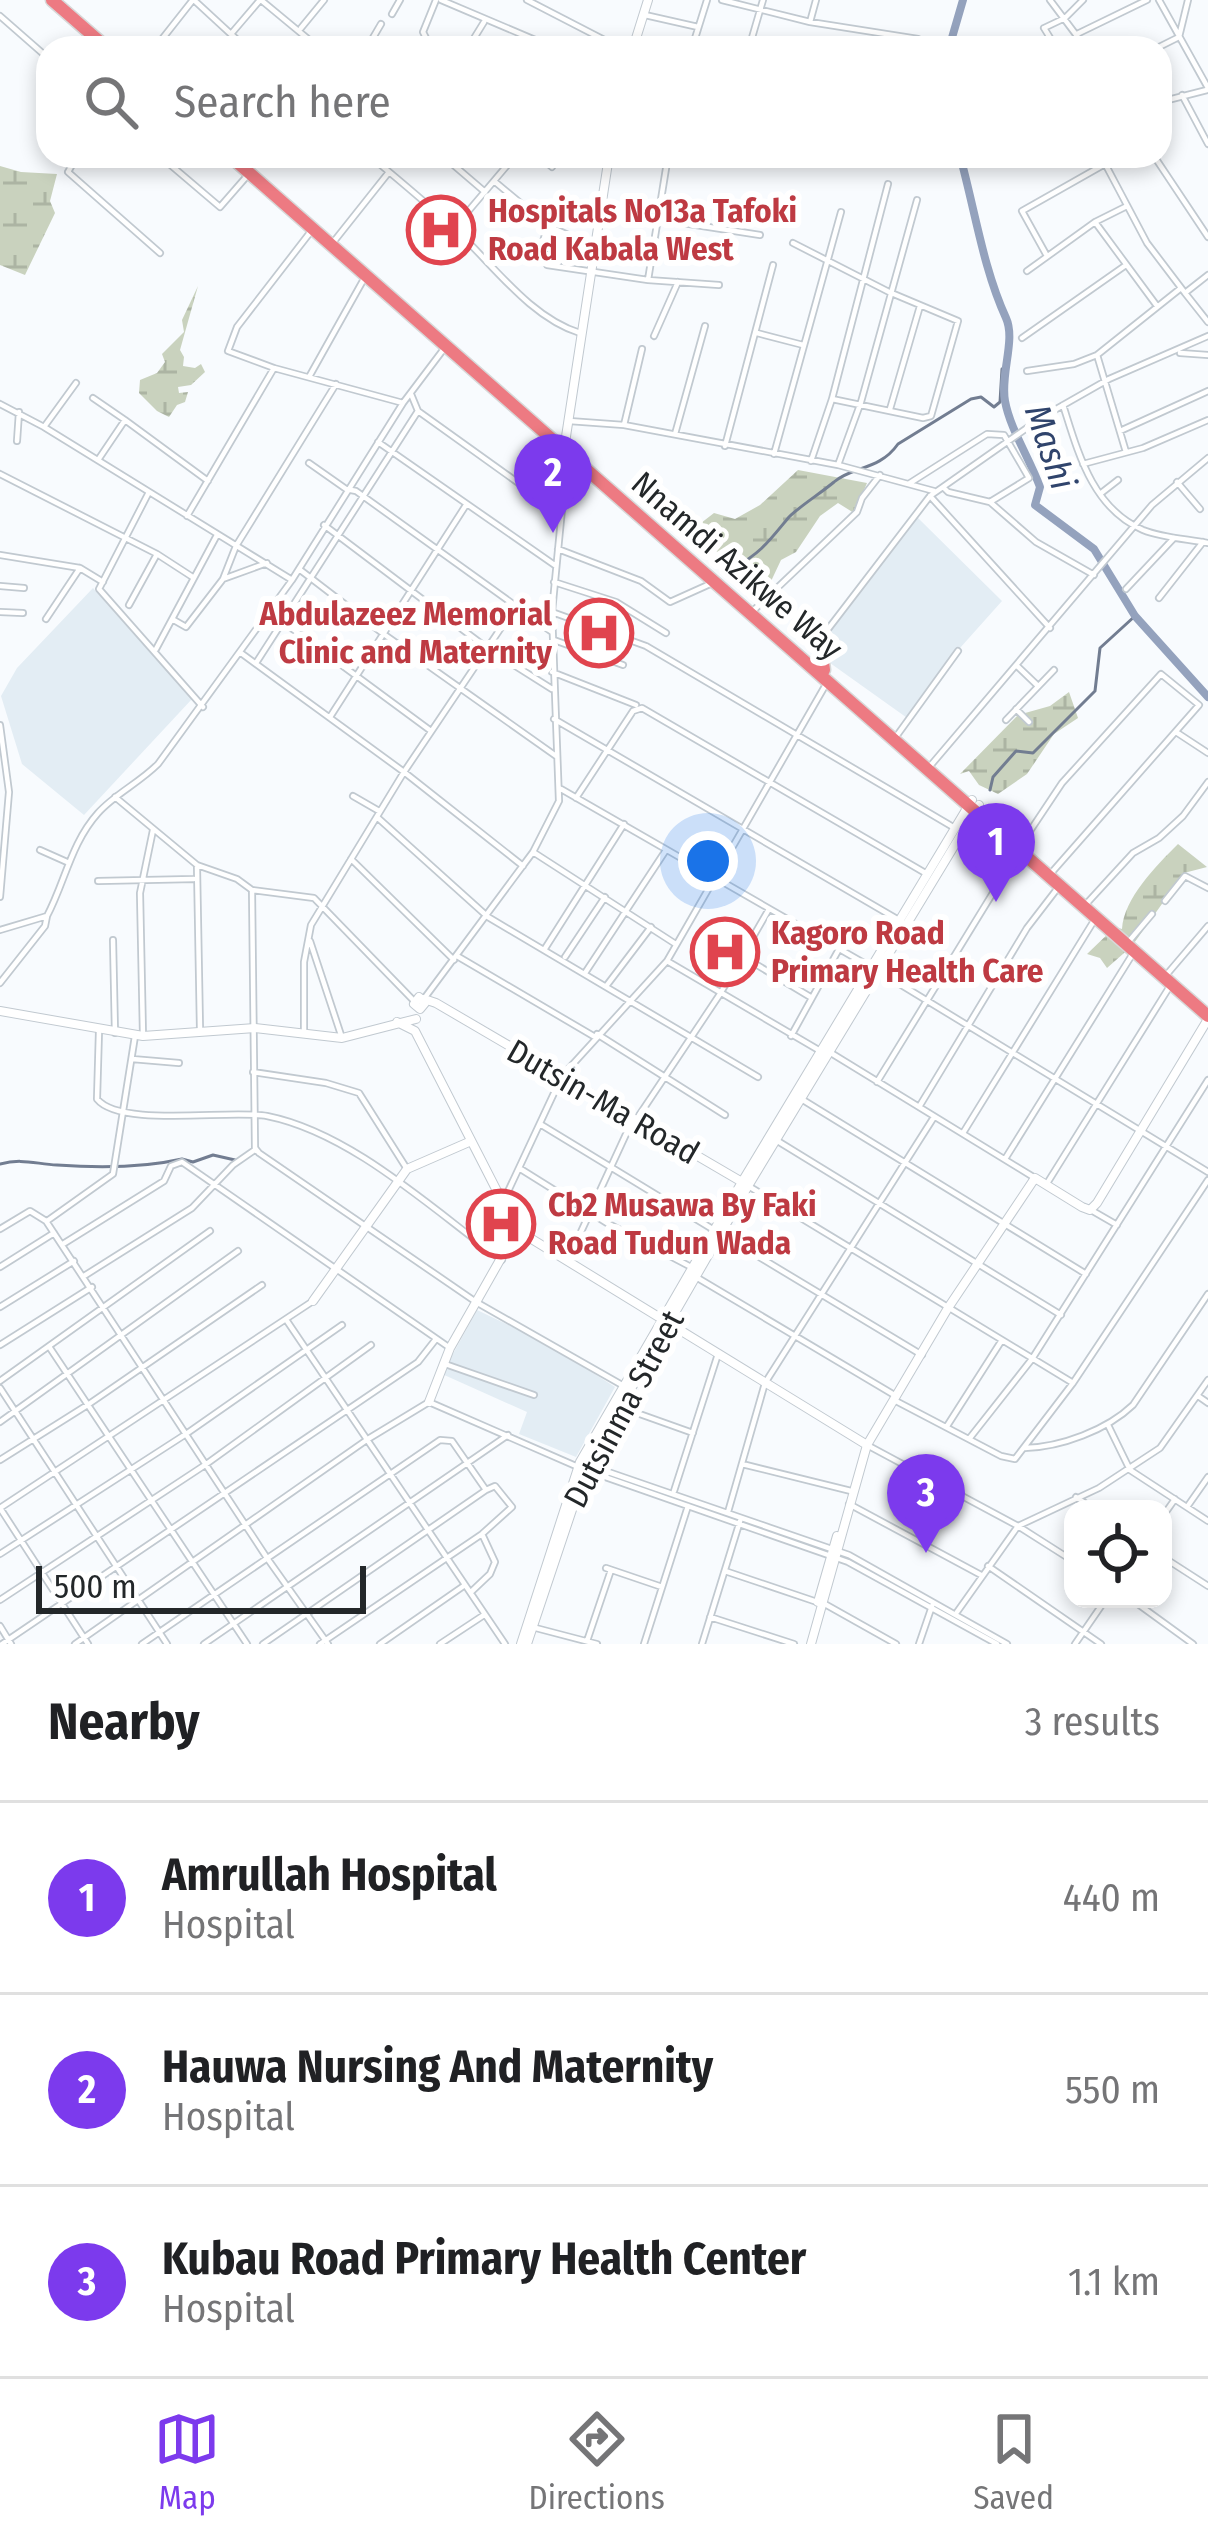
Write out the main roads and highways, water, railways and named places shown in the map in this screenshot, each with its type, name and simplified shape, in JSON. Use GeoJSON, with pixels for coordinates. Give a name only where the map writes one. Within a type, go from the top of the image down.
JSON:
{"type":"FeatureCollection","features":[{"type":"Feature","properties":{"kind":"highway"},"geometry":{"type":"LineString","coordinates":[[52,0],[96,36]]}},
{"type":"Feature","properties":{"kind":"highway"},"geometry":{"type":"LineString","coordinates":[[62,0],[99,36]]}},
{"type":"Feature","properties":{"kind":"highway","name":"Nnamdi Azikwe Way"},"geometry":{"type":"LineString","coordinates":[[245,168],[808,655],[974,806]]}},
{"type":"Feature","properties":{"kind":"highway","name":"Nnamdi Azikwe Way"},"geometry":{"type":"LineString","coordinates":[[248,168],[1132,945]]}},
{"type":"Feature","properties":{"kind":"highway"},"geometry":{"type":"LineString","coordinates":[[820,640],[825,675]]}},
{"type":"Feature","properties":{"kind":"highway","name":"Nnamdi Azikwe Way"},"geometry":{"type":"LineString","coordinates":[[1021,846],[1208,1014]]}},
{"type":"Feature","properties":{"kind":"waterway","name":"Mashi"},"geometry":{"type":"LineString","coordinates":[[952,36],[963,0]]}},
{"type":"Feature","properties":{"kind":"waterway","name":"Mashi"},"geometry":{"type":"LineString","coordinates":[[963,168],[985,259],[1009,327],[1005,401],[1040,487],[1035,505],[1094,549],[1135,616],[1208,697]]}},
{"type":"Feature","properties":{"kind":"waterway"},"geometry":{"type":"LineString","coordinates":[[734,568],[841,477],[883,459],[898,444],[971,399],[981,397],[994,407],[1000,402],[1002,369]]}},
{"type":"Feature","properties":{"kind":"waterway"},"geometry":{"type":"LineString","coordinates":[[990,790],[993,777],[1016,751],[1033,753],[1095,691],[1100,648],[1135,616]]}},
{"type":"Feature","properties":{"kind":"waterway"},"geometry":{"type":"LineString","coordinates":[[0,1164],[120,1166],[193,1162],[213,1155],[235,1160]]}},
{"type":"Feature","properties":{"kind":"place","name":"Hospitals No13a Tafoki Road Kabala West"},"geometry":{"type":"Point","coordinates":[441,230]}},
{"type":"Feature","properties":{"kind":"place","name":"Hauwa Nursing And Maternity"},"geometry":{"type":"Point","coordinates":[553,533]}},
{"type":"Feature","properties":{"kind":"place","name":"Abdulazeez Memorial Clinic and Maternity"},"geometry":{"type":"Point","coordinates":[599,633]}},
{"type":"Feature","properties":{"kind":"place","name":"Amrullah Hospital"},"geometry":{"type":"Point","coordinates":[996,902]}},
{"type":"Feature","properties":{"kind":"place","name":"Kagoro Road Primary Health Care"},"geometry":{"type":"Point","coordinates":[725,952]}},
{"type":"Feature","properties":{"kind":"place","name":"Cb2 Musawa By Faki Road Tudun Wada"},"geometry":{"type":"Point","coordinates":[501,1224]}},
{"type":"Feature","properties":{"kind":"place","name":"Kubau Road Primary Health Center"},"geometry":{"type":"Point","coordinates":[926,1553]}}]}
